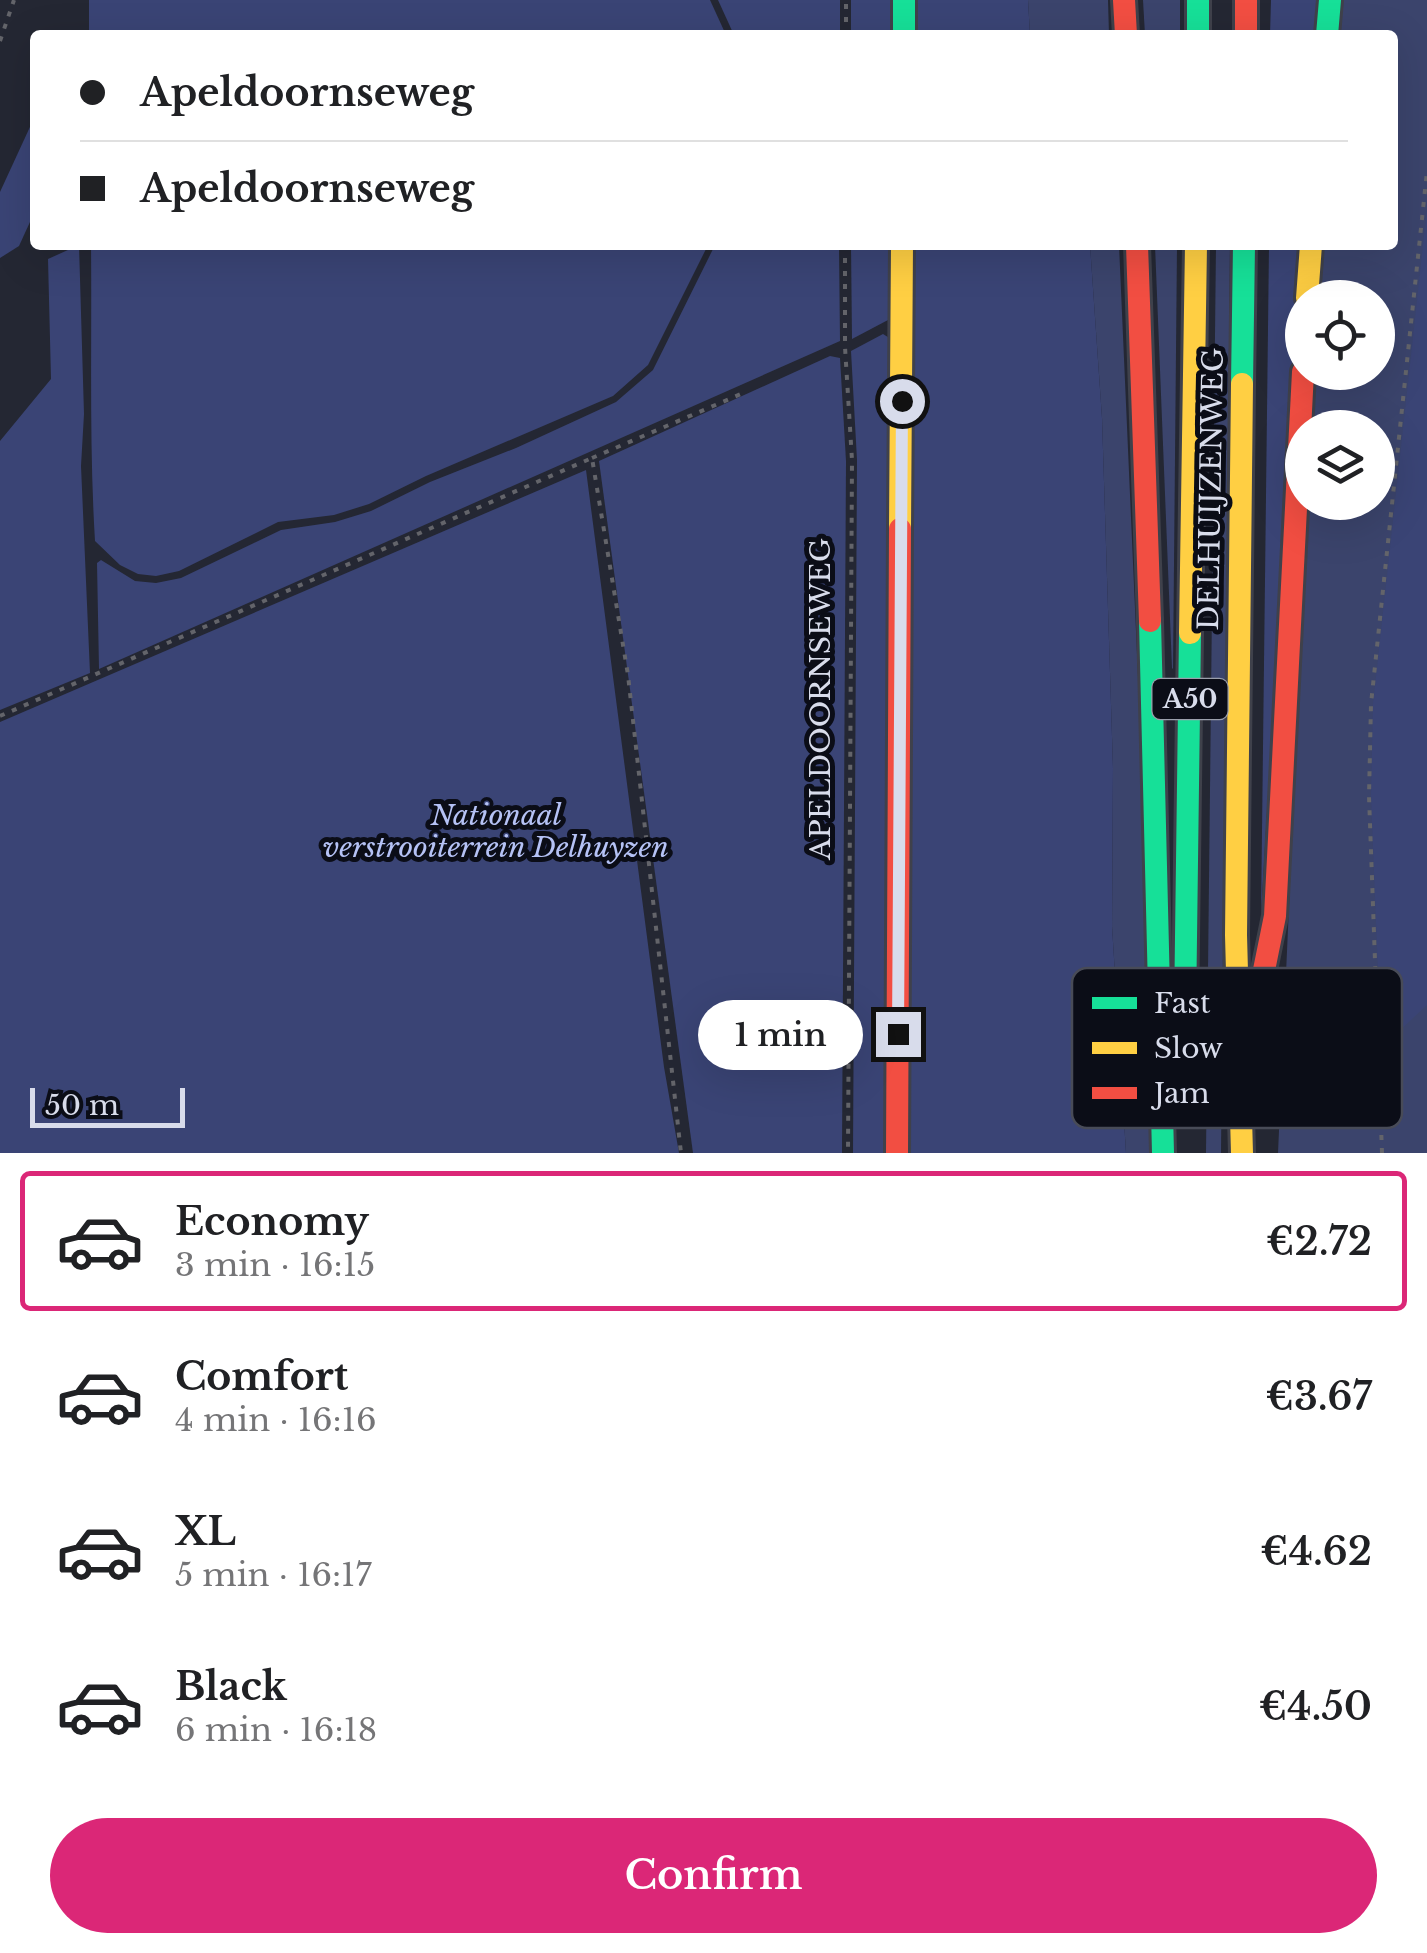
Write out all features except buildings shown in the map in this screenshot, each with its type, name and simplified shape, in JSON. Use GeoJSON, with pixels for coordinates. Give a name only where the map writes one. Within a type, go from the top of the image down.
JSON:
{"type":"FeatureCollection","features":[{"type":"Feature","properties":{"kind":"main road"},"geometry":{"type":"LineString","coordinates":[[904,0],[904,30]]}},
{"type":"Feature","properties":{"kind":"main road"},"geometry":{"type":"LineString","coordinates":[[1124,0],[1126,30]]}},
{"type":"Feature","properties":{"kind":"main road"},"geometry":{"type":"LineString","coordinates":[[1198,0],[1198,30]]}},
{"type":"Feature","properties":{"kind":"main road"},"geometry":{"type":"LineString","coordinates":[[1246,0],[1246,30]]}},
{"type":"Feature","properties":{"kind":"main road"},"geometry":{"type":"LineString","coordinates":[[1327,30],[1330,0]]}},
{"type":"Feature","properties":{"kind":"main road"},"geometry":{"type":"LineString","coordinates":[[897,1153],[902,250]]}},
{"type":"Feature","properties":{"kind":"main road","name":"A50"},"geometry":{"type":"LineString","coordinates":[[1137,250],[1158,968]]}},
{"type":"Feature","properties":{"kind":"main road","name":"DELHUIJZENWEG"},"geometry":{"type":"LineString","coordinates":[[1186,968],[1196,250]]}},
{"type":"Feature","properties":{"kind":"main road","name":"DELHUIJZENWEG"},"geometry":{"type":"LineString","coordinates":[[1237,968],[1244,250]]}},
{"type":"Feature","properties":{"kind":"main road"},"geometry":{"type":"LineString","coordinates":[[1308,280],[1311,250]]}},
{"type":"Feature","properties":{"kind":"main road","name":"A50"},"geometry":{"type":"LineString","coordinates":[[1264,968],[1275,916],[1302,390]]}},
{"type":"Feature","properties":{"kind":"main road","name":"A50"},"geometry":{"type":"LineString","coordinates":[[1162,1128],[1163,1153]]}},
{"type":"Feature","properties":{"kind":"main road","name":"DELHUIJZENWEG"},"geometry":{"type":"LineString","coordinates":[[1183,1128],[1183,1153]]}},
{"type":"Feature","properties":{"kind":"main road","name":"DELHUIJZENWEG"},"geometry":{"type":"LineString","coordinates":[[1242,1128],[1242,1153]]}},
{"type":"Feature","properties":{"kind":"path"},"geometry":{"type":"LineString","coordinates":[[0,41],[14,0]]}},
{"type":"Feature","properties":{"kind":"path"},"geometry":{"type":"LineString","coordinates":[[846,0],[846,30]]}},
{"type":"Feature","properties":{"kind":"path"},"geometry":{"type":"LineString","coordinates":[[1375,968],[1368,796],[1371,704],[1427,171]]}},
{"type":"Feature","properties":{"kind":"path","name":"APELDOORNSEWEG"},"geometry":{"type":"LineString","coordinates":[[845,250],[845,347],[852,460],[848,1153]]}},
{"type":"Feature","properties":{"kind":"path"},"geometry":{"type":"LineString","coordinates":[[0,716],[741,394]]}},
{"type":"Feature","properties":{"kind":"path"},"geometry":{"type":"LineString","coordinates":[[592,458],[628,675],[681,1153]]}},
{"type":"Feature","properties":{"kind":"path"},"geometry":{"type":"LineString","coordinates":[[1381,1128],[1382,1153]]}},
{"type":"Feature","properties":{"kind":"shaded area"},"geometry":{"type":"Polygon","coordinates":[[[1028,0],[1108,0],[1109,30],[1030,30],[1028,0]]]}},
{"type":"Feature","properties":{"kind":"shaded area"},"geometry":{"type":"Polygon","coordinates":[[[1143,0],[1180,0],[1180,30],[1145,30],[1143,0]]]}},
{"type":"Feature","properties":{"kind":"shaded area"},"geometry":{"type":"Polygon","coordinates":[[[1342,0],[1427,0],[1427,1153],[1278,1153],[1279,1128],[1402,1128],[1402,968],[1286,968],[1306,520],[1395,520],[1395,410],[1313,410],[1314,390],[1395,390],[1395,280],[1321,280],[1324,250],[1398,250],[1398,30],[1339,30],[1342,0]]]}},
{"type":"Feature","properties":{"kind":"shaded area"},"geometry":{"type":"Polygon","coordinates":[[[1090,250],[1119,250],[1140,722],[1146,968],[1115,968],[1102,418],[1090,250]]]}},
{"type":"Feature","properties":{"kind":"shaded area"},"geometry":{"type":"Polygon","coordinates":[[[1155,250],[1177,250],[1172,668],[1155,250]]]}},
{"type":"Feature","properties":{"kind":"shaded area"},"geometry":{"type":"Polygon","coordinates":[[[1216,250],[1230,250],[1223,968],[1208,968],[1216,250]]]}},
{"type":"Feature","properties":{"kind":"shaded area"},"geometry":{"type":"Polygon","coordinates":[[[1124,1128],[1149,1128],[1150,1153],[1126,1153],[1124,1128]]]}},
{"type":"Feature","properties":{"kind":"shaded area"},"geometry":{"type":"Polygon","coordinates":[[[1206,1128],[1221,1128],[1221,1153],[1206,1153],[1206,1128]]]}},
{"type":"Feature","properties":{"kind":"green space"},"geometry":{"type":"Polygon","coordinates":[[[89,0],[710,0],[724,30],[89,30],[89,0]]]}},
{"type":"Feature","properties":{"kind":"green space"},"geometry":{"type":"Polygon","coordinates":[[[718,0],[840,0],[840,30],[732,30],[718,0]]]}},
{"type":"Feature","properties":{"kind":"green space"},"geometry":{"type":"Polygon","coordinates":[[[851,0],[893,0],[893,30],[851,30],[851,0]]]}},
{"type":"Feature","properties":{"kind":"green space"},"geometry":{"type":"Polygon","coordinates":[[[916,0],[1028,0],[1030,30],[915,30],[916,0]]]}},
{"type":"Feature","properties":{"kind":"green space"},"geometry":{"type":"Polygon","coordinates":[[[1271,0],[1319,0],[1317,30],[1270,30],[1271,0]]]}},
{"type":"Feature","properties":{"kind":"green space"},"geometry":{"type":"Polygon","coordinates":[[[30,127],[30,222],[19,246],[0,258],[0,192],[30,127]]]}},
{"type":"Feature","properties":{"kind":"green space"},"geometry":{"type":"Polygon","coordinates":[[[1427,208],[1427,1005],[1402,1028],[1402,968],[1378,968],[1371,796],[1373,704],[1427,208]]]}},
{"type":"Feature","properties":{"kind":"green space"},"geometry":{"type":"Polygon","coordinates":[[[68,250],[79,250],[84,414],[81,466],[90,673],[0,710],[0,441],[51,379],[48,259],[68,250]]]}},
{"type":"Feature","properties":{"kind":"green space"},"geometry":{"type":"Polygon","coordinates":[[[91,250],[706,250],[648,365],[613,396],[369,504],[334,515],[278,522],[179,571],[156,576],[138,574],[120,565],[95,541],[91,250]]]}},
{"type":"Feature","properties":{"kind":"green space"},"geometry":{"type":"Polygon","coordinates":[[[713,250],[839,250],[840,341],[99,669],[97,563],[101,560],[135,581],[156,583],[181,578],[281,530],[335,522],[371,511],[430,482],[516,448],[616,402],[653,370],[713,250]]]}},
{"type":"Feature","properties":{"kind":"green space"},"geometry":{"type":"Polygon","coordinates":[[[851,250],[891,250],[888,320],[852,339],[851,250]]]}},
{"type":"Feature","properties":{"kind":"green space"},"geometry":{"type":"Polygon","coordinates":[[[914,250],[1090,250],[1102,418],[1115,968],[1072,968],[1072,1128],[1124,1128],[1126,1153],[908,1153],[914,250]]]}},
{"type":"Feature","properties":{"kind":"green space"},"geometry":{"type":"Polygon","coordinates":[[[1269,250],[1300,250],[1298,280],[1285,280],[1285,390],[1292,390],[1290,410],[1285,410],[1285,503],[1261,915],[1269,250]]]}},
{"type":"Feature","properties":{"kind":"green space"},"geometry":{"type":"Polygon","coordinates":[[[883,334],[891,339],[886,1153],[853,1153],[857,460],[851,351],[883,334]]]}},
{"type":"Feature","properties":{"kind":"green space"},"geometry":{"type":"Polygon","coordinates":[[[830,356],[840,358],[846,461],[842,1153],[693,1153],[599,461],[830,356]]]}},
{"type":"Feature","properties":{"kind":"green space","name":"Nationaal verstrooiterrein Delhuyzen"},"geometry":{"type":"Polygon","coordinates":[[[586,470],[664,1067],[679,1153],[0,1153],[0,722],[586,470]]]}},
{"type":"Feature","properties":{"kind":"traffic: fast"},"geometry":{"type":"LineString","coordinates":[[904,0],[904,30]]}},
{"type":"Feature","properties":{"kind":"traffic: fast"},"geometry":{"type":"LineString","coordinates":[[1198,0],[1198,30]]}},
{"type":"Feature","properties":{"kind":"traffic: fast"},"geometry":{"type":"LineString","coordinates":[[1327,30],[1330,0]]}},
{"type":"Feature","properties":{"kind":"traffic: fast"},"geometry":{"type":"LineString","coordinates":[[1242,384],[1244,250]]}},
{"type":"Feature","properties":{"kind":"traffic: fast"},"geometry":{"type":"LineString","coordinates":[[1150,621],[1158,968]]}},
{"type":"Feature","properties":{"kind":"traffic: fast"},"geometry":{"type":"LineString","coordinates":[[1186,968],[1190,633]]}},
{"type":"Feature","properties":{"kind":"traffic: fast"},"geometry":{"type":"LineString","coordinates":[[1162,1128],[1163,1153]]}},
{"type":"Feature","properties":{"kind":"traffic: slow"},"geometry":{"type":"LineString","coordinates":[[900,529],[902,250]]}},
{"type":"Feature","properties":{"kind":"traffic: slow"},"geometry":{"type":"LineString","coordinates":[[1190,633],[1196,250]]}},
{"type":"Feature","properties":{"kind":"traffic: slow"},"geometry":{"type":"LineString","coordinates":[[1308,280],[1311,250]]}},
{"type":"Feature","properties":{"kind":"traffic: slow"},"geometry":{"type":"LineString","coordinates":[[1237,968],[1242,384]]}},
{"type":"Feature","properties":{"kind":"traffic: slow"},"geometry":{"type":"LineString","coordinates":[[1241,1128],[1242,1153]]}},
{"type":"Feature","properties":{"kind":"traffic: jam"},"geometry":{"type":"LineString","coordinates":[[1124,0],[1126,30]]}},
{"type":"Feature","properties":{"kind":"traffic: jam"},"geometry":{"type":"LineString","coordinates":[[1246,0],[1246,30]]}},
{"type":"Feature","properties":{"kind":"traffic: jam"},"geometry":{"type":"LineString","coordinates":[[1137,250],[1150,621]]}},
{"type":"Feature","properties":{"kind":"traffic: jam"},"geometry":{"type":"LineString","coordinates":[[1264,968],[1275,916],[1302,390]]}},
{"type":"Feature","properties":{"kind":"traffic: jam"},"geometry":{"type":"LineString","coordinates":[[897,1153],[900,529]]}},
{"type":"Feature","properties":{"kind":"route"},"geometry":{"type":"LineString","coordinates":[[898,1034],[902,401]]}}]}
